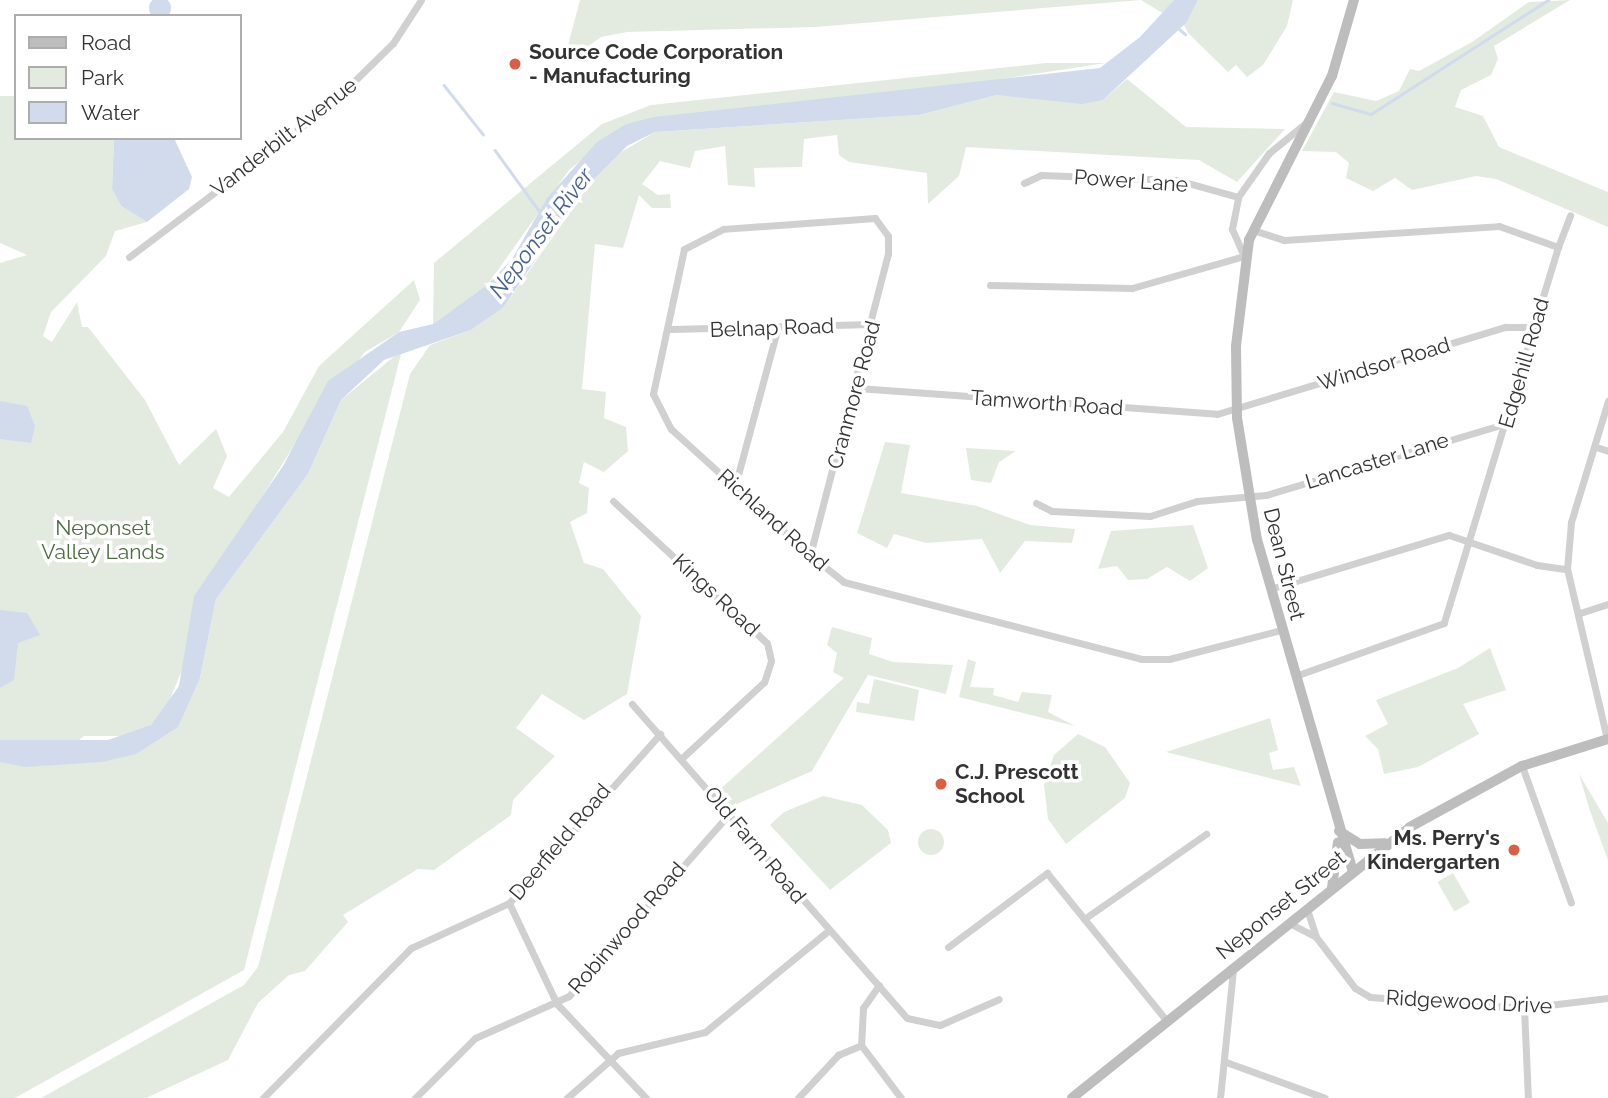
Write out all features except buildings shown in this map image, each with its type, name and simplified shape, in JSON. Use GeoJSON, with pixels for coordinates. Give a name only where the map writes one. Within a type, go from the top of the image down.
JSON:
{"type":"FeatureCollection","features":[{"type":"Feature","properties":{"kind":"main road","name":"Dean Street"},"geometry":{"type":"LineString","coordinates":[[1353,872],[1337,829],[1270,589],[1248,497],[1236,411],[1244,256],[1253,230],[1332,76],[1354,0]]}},
{"type":"Feature","properties":{"kind":"main road","name":"Neponset Street"},"geometry":{"type":"LineString","coordinates":[[1072,1098],[1390,842],[1447,804],[1522,766],[1608,739]]}},
{"type":"Feature","properties":{"kind":"main road"},"geometry":{"type":"LineString","coordinates":[[1332,888],[1337,829],[1360,844],[1390,842]]}},
{"type":"Feature","properties":{"kind":"street","name":"Vanderbilt Avenue"},"geometry":{"type":"LineString","coordinates":[[130,257],[331,104],[393,43],[421,0]]}},
{"type":"Feature","properties":{"kind":"street","name":"Dean Street"},"geometry":{"type":"LineString","coordinates":[[1244,256],[1232,229],[1238,197],[1269,153],[1307,122]]}},
{"type":"Feature","properties":{"kind":"street","name":"Power Lane"},"geometry":{"type":"LineString","coordinates":[[1024,183],[1041,175],[1177,180],[1238,197]]}},
{"type":"Feature","properties":{"kind":"street","name":"Edgehill Road"},"geometry":{"type":"LineString","coordinates":[[1295,676],[1444,624],[1570,215]]}},
{"type":"Feature","properties":{"kind":"street","name":"Richland Road"},"geometry":{"type":"LineString","coordinates":[[888,234],[875,218],[860,217],[708,233],[680,258],[671,329],[653,394],[660,417],[810,555],[844,582],[1129,658],[1169,659],[1281,630]]}},
{"type":"Feature","properties":{"kind":"street"},"geometry":{"type":"LineString","coordinates":[[1253,230],[1284,240],[1499,226],[1558,247]]}},
{"type":"Feature","properties":{"kind":"street","name":"Cranmore Road"},"geometry":{"type":"LineString","coordinates":[[810,555],[873,324],[888,234]]}},
{"type":"Feature","properties":{"kind":"street"},"geometry":{"type":"LineString","coordinates":[[990,285],[1132,288],[1244,256]]}},
{"type":"Feature","properties":{"kind":"street","name":"Belnap Road"},"geometry":{"type":"LineString","coordinates":[[671,329],[777,330],[873,324]]}},
{"type":"Feature","properties":{"kind":"street","name":"Windsor Road"},"geometry":{"type":"LineString","coordinates":[[1236,411],[1506,327],[1534,327]]}},
{"type":"Feature","properties":{"kind":"street"},"geometry":{"type":"LineString","coordinates":[[735,486],[777,330]]}},
{"type":"Feature","properties":{"kind":"street","name":"Tamworth Road"},"geometry":{"type":"LineString","coordinates":[[857,388],[1167,412],[1236,411]]}},
{"type":"Feature","properties":{"kind":"street"},"geometry":{"type":"LineString","coordinates":[[1608,401],[1571,522],[1567,569],[1580,613],[1608,739]]}},
{"type":"Feature","properties":{"kind":"street","name":"Lancaster Lane"},"geometry":{"type":"LineString","coordinates":[[1036,503],[1052,512],[1150,516],[1197,501],[1248,497],[1507,423]]}},
{"type":"Feature","properties":{"kind":"street"},"geometry":{"type":"LineString","coordinates":[[1596,447],[1608,451]]}},
{"type":"Feature","properties":{"kind":"street","name":"Kings Road"},"geometry":{"type":"LineString","coordinates":[[613,501],[768,643],[771,661],[764,682],[682,758]]}},
{"type":"Feature","properties":{"kind":"street"},"geometry":{"type":"LineString","coordinates":[[1270,589],[1411,542],[1449,534],[1472,538],[1537,565],[1567,569]]}},
{"type":"Feature","properties":{"kind":"street"},"geometry":{"type":"LineString","coordinates":[[1580,613],[1608,604]]}},
{"type":"Feature","properties":{"kind":"street","name":"Old Farm Road"},"geometry":{"type":"LineString","coordinates":[[632,704],[682,758],[828,931],[879,985],[920,1023],[953,1022],[999,999]]}},
{"type":"Feature","properties":{"kind":"street","name":"Deerfield Road"},"geometry":{"type":"LineString","coordinates":[[263,1098],[411,948],[509,903],[660,734]]}},
{"type":"Feature","properties":{"kind":"street"},"geometry":{"type":"LineString","coordinates":[[1522,766],[1571,903]]}},
{"type":"Feature","properties":{"kind":"street","name":"Robinwood Road"},"geometry":{"type":"LineString","coordinates":[[415,1098],[475,1038],[558,1004],[728,815]]}},
{"type":"Feature","properties":{"kind":"street"},"geometry":{"type":"LineString","coordinates":[[1084,919],[1206,834]]}},
{"type":"Feature","properties":{"kind":"street"},"geometry":{"type":"LineString","coordinates":[[948,947],[1042,873],[1084,919],[1167,1021]]}},
{"type":"Feature","properties":{"kind":"street"},"geometry":{"type":"LineString","coordinates":[[509,903],[558,1004],[646,1098]]}},
{"type":"Feature","properties":{"kind":"street","name":"Ridgewood Drive"},"geometry":{"type":"LineString","coordinates":[[1307,909],[1316,937],[1363,996],[1524,1008],[1608,998]]}},
{"type":"Feature","properties":{"kind":"street","name":"Ridgewood Drive"},"geometry":{"type":"LineString","coordinates":[[1289,923],[1316,937]]}},
{"type":"Feature","properties":{"kind":"street"},"geometry":{"type":"LineString","coordinates":[[567,1098],[609,1057],[705,1032],[828,931]]}},
{"type":"Feature","properties":{"kind":"street"},"geometry":{"type":"LineString","coordinates":[[1220,1098],[1226,1062],[1233,969]]}},
{"type":"Feature","properties":{"kind":"street"},"geometry":{"type":"LineString","coordinates":[[879,985],[863,1008],[861,1045],[901,1098]]}},
{"type":"Feature","properties":{"kind":"street"},"geometry":{"type":"LineString","coordinates":[[1524,1008],[1528,1098]]}},
{"type":"Feature","properties":{"kind":"street"},"geometry":{"type":"LineString","coordinates":[[798,1098],[838,1055],[861,1045]]}},
{"type":"Feature","properties":{"kind":"street"},"geometry":{"type":"LineString","coordinates":[[1226,1062],[1325,1098]]}},
{"type":"Feature","properties":{"kind":"green space"},"geometry":{"type":"Polygon","coordinates":[[[580,0],[1141,0],[815,27],[627,32],[601,37],[563,64],[580,0]]]}},
{"type":"Feature","properties":{"kind":"green space"},"geometry":{"type":"Polygon","coordinates":[[[1141,0],[1174,0],[1164,14],[1141,0]]]}},
{"type":"Feature","properties":{"kind":"green space"},"geometry":{"type":"Polygon","coordinates":[[[1198,0],[1293,0],[1287,26],[1263,65],[1247,77],[1236,65],[1228,72],[1188,33],[1184,25],[1198,0]]]}},
{"type":"Feature","properties":{"kind":"green space"},"geometry":{"type":"Polygon","coordinates":[[[1570,0],[1494,46],[1498,59],[1491,75],[1461,90],[1455,107],[1483,116],[1499,147],[1608,192],[1608,227],[1496,179],[1476,176],[1412,190],[1395,178],[1373,191],[1346,178],[1349,163],[1336,152],[1302,151],[1334,92],[1376,101],[1399,91],[1410,69],[1419,71],[1472,42],[1529,2],[1570,0]]]}},
{"type":"Feature","properties":{"kind":"green space"},"geometry":{"type":"Polygon","coordinates":[[[1046,63],[1106,63],[903,94],[626,124],[569,170],[488,284],[433,324],[434,263],[602,124],[651,105],[1046,63]]]}},
{"type":"Feature","properties":{"kind":"green space"},"geometry":{"type":"Polygon","coordinates":[[[1127,79],[1186,127],[1285,129],[1237,182],[1199,160],[966,147],[959,176],[928,204],[927,173],[849,162],[839,155],[837,135],[804,139],[802,167],[754,168],[755,187],[728,185],[725,146],[695,151],[690,168],[660,161],[642,184],[658,195],[670,194],[671,208],[652,208],[639,195],[623,248],[595,244],[582,389],[606,392],[604,418],[626,427],[628,451],[604,472],[584,462],[579,483],[589,488],[587,513],[570,522],[584,563],[603,569],[641,616],[627,694],[584,720],[542,694],[516,728],[555,756],[513,800],[511,815],[434,870],[418,869],[343,915],[348,922],[305,971],[289,975],[258,1003],[228,1060],[146,1098],[41,1098],[244,985],[258,967],[410,374],[430,345],[471,330],[503,308],[606,161],[655,132],[919,115],[997,95],[1103,100],[1127,79]]]}},
{"type":"Feature","properties":{"kind":"green space","name":"Neponset Valley Lands"},"geometry":{"type":"Polygon","coordinates":[[[0,96],[14,96],[14,140],[114,140],[112,189],[121,206],[147,222],[115,231],[106,256],[51,312],[43,336],[52,342],[77,302],[82,327],[88,327],[145,400],[179,465],[216,429],[227,456],[213,488],[229,497],[283,432],[319,366],[414,280],[420,300],[399,332],[365,352],[306,426],[240,532],[167,706],[151,725],[130,736],[84,736],[53,761],[136,754],[200,678],[216,599],[308,474],[341,400],[402,350],[244,970],[15,1098],[0,1098],[0,263],[27,255],[0,243],[0,96]]]}},
{"type":"Feature","properties":{"kind":"green space"},"geometry":{"type":"Polygon","coordinates":[[[885,442],[910,445],[901,493],[977,506],[1030,525],[1075,529],[1072,543],[1025,541],[1000,573],[982,539],[926,543],[894,534],[887,548],[857,533],[885,442]]]}},
{"type":"Feature","properties":{"kind":"green space"},"geometry":{"type":"Polygon","coordinates":[[[966,448],[1016,451],[999,462],[991,483],[971,480],[966,448]]]}},
{"type":"Feature","properties":{"kind":"green space"},"geometry":{"type":"Polygon","coordinates":[[[1193,525],[1208,568],[1190,581],[1167,567],[1147,579],[1128,580],[1117,566],[1098,569],[1111,531],[1193,525]]]}},
{"type":"Feature","properties":{"kind":"green space"},"geometry":{"type":"Polygon","coordinates":[[[832,627],[872,638],[869,654],[893,662],[953,665],[946,694],[868,675],[812,771],[730,807],[718,791],[844,678],[833,672],[837,653],[827,645],[832,627]]]}},
{"type":"Feature","properties":{"kind":"green space"},"geometry":{"type":"Polygon","coordinates":[[[1490,648],[1506,690],[1463,704],[1479,734],[1418,767],[1384,774],[1378,749],[1365,736],[1388,724],[1376,700],[1458,668],[1490,648]]]}},
{"type":"Feature","properties":{"kind":"green space"},"geometry":{"type":"Polygon","coordinates":[[[968,659],[976,662],[970,687],[994,688],[993,695],[1018,702],[1022,692],[1052,695],[1048,712],[1075,726],[959,697],[968,659]]]}},
{"type":"Feature","properties":{"kind":"green space"},"geometry":{"type":"Polygon","coordinates":[[[874,679],[919,690],[914,721],[856,712],[857,702],[869,704],[874,679]]]}},
{"type":"Feature","properties":{"kind":"green space"},"geometry":{"type":"Polygon","coordinates":[[[1270,718],[1278,750],[1269,753],[1273,770],[1294,767],[1301,786],[1166,752],[1270,718]]]}},
{"type":"Feature","properties":{"kind":"green space"},"geometry":{"type":"Polygon","coordinates":[[[1078,734],[1105,747],[1130,783],[1125,798],[1066,844],[1048,819],[1044,785],[1054,755],[1078,734]]]}},
{"type":"Feature","properties":{"kind":"green space"},"geometry":{"type":"Polygon","coordinates":[[[1579,774],[1608,823],[1608,860],[1589,808],[1579,774]]]}},
{"type":"Feature","properties":{"kind":"green space"},"geometry":{"type":"Polygon","coordinates":[[[823,796],[862,805],[888,830],[891,843],[830,890],[770,825],[784,812],[823,796]]]}},
{"type":"Feature","properties":{"kind":"green space"},"geometry":{"type":"Polygon","coordinates":[[[931,829],[940,833],[944,842],[940,851],[931,855],[922,851],[918,842],[922,833],[931,829]]]}},
{"type":"Feature","properties":{"kind":"green space"},"geometry":{"type":"Polygon","coordinates":[[[1453,873],[1470,902],[1454,911],[1437,882],[1453,873]]]}},
{"type":"Feature","properties":{"kind":"water"},"geometry":{"type":"Polygon","coordinates":[[[155,-1],[165,-1],[170,4],[168,14],[150,12],[150,4],[155,-1]]]}},
{"type":"Feature","properties":{"kind":"water","name":"Neponset River"},"geometry":{"type":"Polygon","coordinates":[[[1174,0],[1198,0],[1186,23],[1103,100],[1082,104],[997,95],[919,115],[655,132],[627,146],[582,191],[503,308],[471,330],[384,360],[341,400],[308,474],[216,599],[200,678],[178,727],[136,754],[102,762],[25,767],[0,762],[0,740],[108,740],[151,725],[179,686],[194,596],[283,466],[328,381],[399,332],[433,324],[488,284],[512,259],[547,198],[597,142],[626,124],[654,117],[1100,68],[1140,37],[1174,0]]]}},
{"type":"Feature","properties":{"kind":"water"},"geometry":{"type":"Polygon","coordinates":[[[114,140],[175,140],[192,177],[189,189],[147,222],[121,206],[112,189],[114,140]]]}},
{"type":"Feature","properties":{"kind":"water"},"geometry":{"type":"Polygon","coordinates":[[[0,401],[27,406],[35,426],[31,443],[0,439],[0,401]]]}},
{"type":"Feature","properties":{"kind":"water"},"geometry":{"type":"Polygon","coordinates":[[[0,610],[27,613],[40,635],[18,643],[14,680],[0,688],[0,610]]]}},
{"type":"Feature","properties":{"kind":"waterway"},"geometry":{"type":"LineString","coordinates":[[1332,103],[1371,114],[1548,0]]}},
{"type":"Feature","properties":{"kind":"waterway"},"geometry":{"type":"LineString","coordinates":[[1177,27],[1185,34]]}},
{"type":"Feature","properties":{"kind":"waterway"},"geometry":{"type":"LineString","coordinates":[[444,85],[483,134]]}},
{"type":"Feature","properties":{"kind":"waterway","name":"Neponset River"},"geometry":{"type":"LineString","coordinates":[[495,150],[540,212]]}},
{"type":"Feature","properties":{"kind":"place","name":"Source Code Corporation - Manufacturing"},"geometry":{"type":"Point","coordinates":[515,64]}},
{"type":"Feature","properties":{"kind":"place","name":"C.J. Prescott School"},"geometry":{"type":"Point","coordinates":[941,784]}},
{"type":"Feature","properties":{"kind":"place","name":"Ms. Perry's Kindergarten"},"geometry":{"type":"Point","coordinates":[1514,850]}}]}
